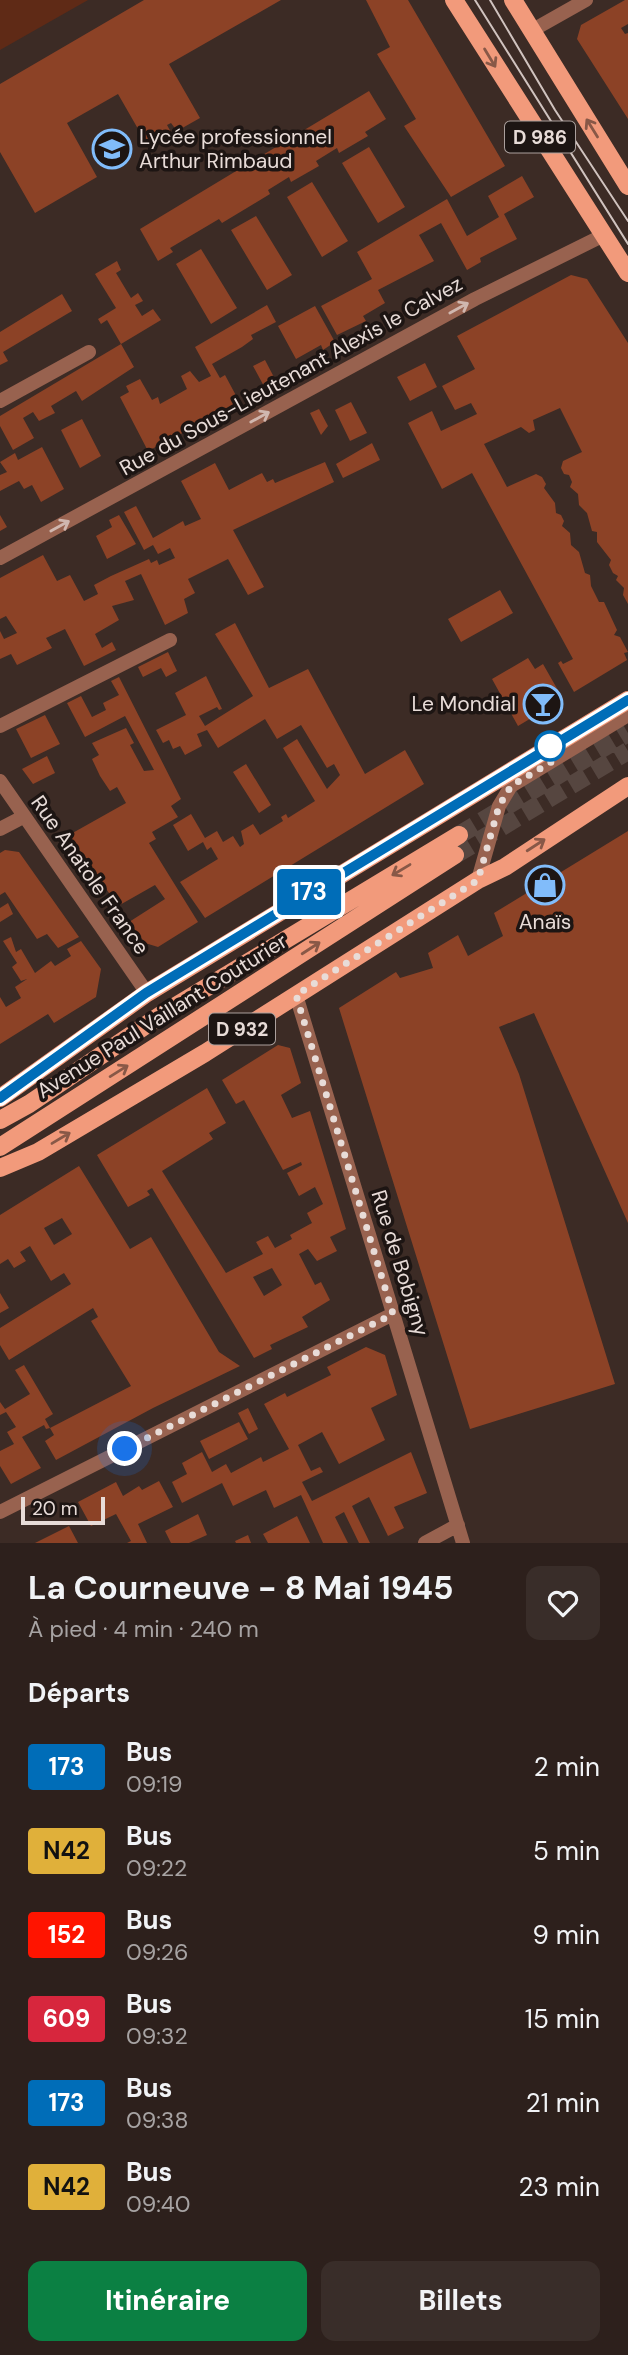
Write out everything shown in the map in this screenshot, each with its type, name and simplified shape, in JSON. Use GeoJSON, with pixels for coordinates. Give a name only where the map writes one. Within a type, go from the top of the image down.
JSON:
{"type":"FeatureCollection","features":[{"type":"Feature","properties":{"kind":"main road","name":"D 986"},"geometry":{"type":"LineString","coordinates":[[454,0],[628,273]]}},
{"type":"Feature","properties":{"kind":"main road","name":"D 986"},"geometry":{"type":"LineString","coordinates":[[513,0],[628,186]]}},
{"type":"Feature","properties":{"kind":"main road","name":"Avenue Paul Vaillant Couturier"},"geometry":{"type":"LineString","coordinates":[[0,1098],[146,993],[628,700]]}},
{"type":"Feature","properties":{"kind":"main road","name":"D 932"},"geometry":{"type":"LineString","coordinates":[[0,1168],[38,1152],[296,995],[478,880],[505,867],[628,786]]}},
{"type":"Feature","properties":{"kind":"main road","name":"Avenue Paul Vaillant Couturier"},"geometry":{"type":"LineString","coordinates":[[0,1120],[29,1104],[160,1015],[460,835]]}},
{"type":"Feature","properties":{"kind":"main road","name":"Avenue Paul Vaillant Couturier"},"geometry":{"type":"LineString","coordinates":[[0,1147],[455,855]]}},
{"type":"Feature","properties":{"kind":"street"},"geometry":{"type":"LineString","coordinates":[[531,31],[586,0]]}},
{"type":"Feature","properties":{"kind":"street","name":"Rue du Sous-Lieutenant Alexis le Calvez"},"geometry":{"type":"LineString","coordinates":[[0,558],[482,296],[604,235]]}},
{"type":"Feature","properties":{"kind":"street"},"geometry":{"type":"LineString","coordinates":[[0,401],[89,352]]}},
{"type":"Feature","properties":{"kind":"street"},"geometry":{"type":"LineString","coordinates":[[0,726],[170,640]]}},
{"type":"Feature","properties":{"kind":"street"},"geometry":{"type":"LineString","coordinates":[[478,880],[499,806],[511,786],[628,715]]}},
{"type":"Feature","properties":{"kind":"street","name":"Rue Anatole France"},"geometry":{"type":"LineString","coordinates":[[0,781],[146,993]]}},
{"type":"Feature","properties":{"kind":"street"},"geometry":{"type":"LineString","coordinates":[[0,829],[23,817]]}},
{"type":"Feature","properties":{"kind":"street","name":"Rue de Bobigny"},"geometry":{"type":"LineString","coordinates":[[296,995],[463,1543]]}},
{"type":"Feature","properties":{"kind":"street"},"geometry":{"type":"LineString","coordinates":[[0,1511],[393,1314]]}},
{"type":"Feature","properties":{"kind":"street"},"geometry":{"type":"LineString","coordinates":[[425,1543],[458,1525]]}},
{"type":"Feature","properties":{"kind":"shaded area"},"geometry":{"type":"Polygon","coordinates":[[[0,0],[88,0],[0,50],[0,0]]]}},
{"type":"Feature","properties":{"kind":"building"},"geometry":{"type":"Polygon","coordinates":[[[144,0],[281,0],[169,64],[200,118],[177,131],[171,123],[167,125],[172,134],[149,148],[118,94],[67,123],[97,177],[35,213],[0,152],[0,84],[144,0]]]}},
{"type":"Feature","properties":{"kind":"building"},"geometry":{"type":"Polygon","coordinates":[[[366,0],[408,0],[505,166],[451,197],[404,126],[416,119],[377,54],[390,47],[366,0]]]}},
{"type":"Feature","properties":{"kind":"building"},"geometry":{"type":"Polygon","coordinates":[[[628,0],[628,24],[621,28],[625,34],[628,33],[628,119],[577,39],[581,25],[628,0]]]}},
{"type":"Feature","properties":{"kind":"building"},"geometry":{"type":"Polygon","coordinates":[[[369,91],[386,119],[365,132],[368,136],[339,153],[337,148],[316,161],[319,166],[291,182],[289,177],[268,190],[270,194],[222,223],[219,219],[170,248],[173,252],[158,261],[140,229],[369,91]]]}},
{"type":"Feature","properties":{"kind":"building"},"geometry":{"type":"Polygon","coordinates":[[[369,147],[405,207],[378,223],[342,163],[369,147]]]}},
{"type":"Feature","properties":{"kind":"building"},"geometry":{"type":"Polygon","coordinates":[[[522,176],[534,197],[504,214],[517,239],[480,258],[481,262],[467,270],[441,223],[419,235],[434,261],[378,290],[385,303],[363,316],[366,321],[337,335],[321,306],[372,279],[357,252],[447,199],[467,236],[499,217],[488,196],[522,176]]]}},
{"type":"Feature","properties":{"kind":"building"},"geometry":{"type":"Polygon","coordinates":[[[312,182],[348,241],[322,257],[287,197],[312,182]]]}},
{"type":"Feature","properties":{"kind":"building"},"geometry":{"type":"Polygon","coordinates":[[[256,216],[292,275],[267,290],[231,230],[256,216]]]}},
{"type":"Feature","properties":{"kind":"building"},"geometry":{"type":"Polygon","coordinates":[[[201,249],[237,308],[211,324],[176,264],[201,249]]]}},
{"type":"Feature","properties":{"kind":"building"},"geometry":{"type":"Polygon","coordinates":[[[117,261],[121,270],[116,273],[131,298],[138,293],[143,301],[135,305],[142,316],[153,309],[161,320],[121,344],[107,320],[101,324],[98,319],[116,308],[95,274],[117,261]]]}},
{"type":"Feature","properties":{"kind":"building"},"geometry":{"type":"Polygon","coordinates":[[[571,275],[587,279],[628,343],[628,604],[623,595],[624,588],[616,580],[618,576],[609,565],[611,560],[597,542],[597,532],[592,531],[587,513],[579,505],[578,494],[570,487],[572,482],[569,475],[564,474],[561,468],[563,461],[582,452],[560,408],[533,420],[535,430],[529,433],[521,427],[484,444],[507,487],[536,474],[542,477],[546,484],[544,488],[555,503],[556,513],[561,515],[564,521],[562,526],[570,533],[571,545],[579,552],[585,573],[590,575],[591,586],[599,602],[604,602],[617,630],[614,635],[620,637],[628,652],[624,653],[627,660],[574,692],[558,663],[561,661],[563,664],[573,659],[472,473],[442,489],[408,423],[432,411],[441,431],[477,414],[471,403],[455,410],[442,386],[475,369],[457,336],[571,275]]]}},
{"type":"Feature","properties":{"kind":"building"},"geometry":{"type":"Polygon","coordinates":[[[62,294],[72,311],[3,352],[8,361],[0,365],[0,332],[62,294]]]}},
{"type":"Feature","properties":{"kind":"building"},"geometry":{"type":"Polygon","coordinates":[[[267,305],[276,322],[251,335],[253,339],[212,364],[220,378],[225,375],[240,403],[148,451],[120,397],[129,392],[126,386],[140,379],[152,400],[158,397],[160,404],[187,389],[181,376],[190,371],[199,382],[211,376],[195,347],[267,305]]]}},
{"type":"Feature","properties":{"kind":"building"},"geometry":{"type":"Polygon","coordinates":[[[315,306],[335,342],[323,350],[321,345],[296,359],[278,326],[315,306]]]}},
{"type":"Feature","properties":{"kind":"building"},"geometry":{"type":"Polygon","coordinates":[[[121,344],[134,367],[82,401],[76,391],[51,406],[55,413],[39,421],[33,412],[23,418],[34,438],[13,450],[0,426],[0,416],[121,344]]]}},
{"type":"Feature","properties":{"kind":"building"},"geometry":{"type":"Polygon","coordinates":[[[265,360],[277,383],[266,390],[253,366],[265,360]]]}},
{"type":"Feature","properties":{"kind":"building"},"geometry":{"type":"Polygon","coordinates":[[[425,363],[437,387],[410,401],[397,377],[425,363]]]}},
{"type":"Feature","properties":{"kind":"building"},"geometry":{"type":"Polygon","coordinates":[[[351,402],[367,433],[350,441],[335,410],[351,402]]]}},
{"type":"Feature","properties":{"kind":"building"},"geometry":{"type":"Polygon","coordinates":[[[319,409],[328,426],[321,435],[310,413],[319,409]]]}},
{"type":"Feature","properties":{"kind":"building"},"geometry":{"type":"Polygon","coordinates":[[[82,419],[101,456],[80,468],[61,430],[82,419]]]}},
{"type":"Feature","properties":{"kind":"building"},"geometry":{"type":"Polygon","coordinates":[[[372,443],[380,460],[343,478],[336,464],[372,443]]]}},
{"type":"Feature","properties":{"kind":"building"},"geometry":{"type":"Polygon","coordinates":[[[42,447],[64,489],[41,502],[32,485],[24,489],[19,481],[0,491],[0,475],[7,472],[0,462],[15,453],[18,460],[42,447]]]}},
{"type":"Feature","properties":{"kind":"building"},"geometry":{"type":"Polygon","coordinates":[[[325,462],[334,482],[233,530],[264,587],[248,595],[228,559],[188,579],[195,593],[184,599],[188,613],[165,625],[141,574],[125,581],[134,600],[112,606],[119,620],[95,634],[102,648],[112,642],[116,650],[84,666],[65,629],[46,638],[52,648],[17,665],[11,654],[0,659],[0,631],[4,639],[17,633],[6,616],[0,619],[0,578],[43,555],[57,581],[70,575],[84,601],[98,594],[94,585],[111,576],[149,559],[151,563],[157,560],[159,565],[175,558],[170,548],[158,554],[153,545],[144,550],[124,512],[136,506],[153,538],[183,521],[185,526],[201,519],[181,481],[215,463],[229,490],[262,473],[267,482],[273,479],[275,483],[325,462]]]}},
{"type":"Feature","properties":{"kind":"building"},"geometry":{"type":"Polygon","coordinates":[[[0,515],[7,527],[0,531],[0,515]]]}},
{"type":"Feature","properties":{"kind":"building"},"geometry":{"type":"Polygon","coordinates":[[[119,515],[136,544],[107,559],[96,536],[112,527],[109,520],[119,515]]]}},
{"type":"Feature","properties":{"kind":"building"},"geometry":{"type":"Polygon","coordinates":[[[500,590],[513,613],[461,642],[448,619],[500,590]]]}},
{"type":"Feature","properties":{"kind":"building"},"geometry":{"type":"Polygon","coordinates":[[[235,623],[269,688],[308,669],[365,774],[405,750],[424,784],[205,918],[180,882],[218,859],[211,847],[207,850],[203,842],[188,851],[173,825],[191,814],[205,838],[217,831],[223,842],[233,836],[240,847],[244,844],[241,831],[253,824],[260,835],[283,821],[281,817],[286,814],[288,818],[315,801],[283,748],[297,739],[327,789],[340,775],[334,764],[327,768],[301,725],[277,739],[265,719],[218,748],[207,730],[197,734],[202,746],[185,755],[180,746],[173,749],[169,740],[163,743],[156,730],[186,715],[175,693],[206,676],[222,709],[217,707],[199,716],[205,726],[253,696],[215,634],[235,623]]]}},
{"type":"Feature","properties":{"kind":"building"},"geometry":{"type":"Polygon","coordinates":[[[168,652],[177,671],[166,677],[161,668],[143,677],[138,667],[168,652]]]}},
{"type":"Feature","properties":{"kind":"building"},"geometry":{"type":"Polygon","coordinates":[[[528,658],[535,669],[543,664],[563,699],[518,726],[492,679],[528,658]]]}},
{"type":"Feature","properties":{"kind":"building"},"geometry":{"type":"Polygon","coordinates":[[[119,677],[181,799],[171,806],[178,817],[152,832],[156,839],[149,843],[198,922],[158,947],[145,943],[129,922],[165,899],[155,885],[118,906],[69,835],[126,803],[117,787],[110,791],[100,776],[92,759],[99,755],[92,743],[126,728],[134,743],[130,745],[144,771],[154,770],[125,716],[85,737],[67,703],[81,696],[92,717],[106,710],[103,703],[119,695],[111,681],[119,677]]]}},
{"type":"Feature","properties":{"kind":"building"},"geometry":{"type":"Polygon","coordinates":[[[45,715],[60,744],[31,758],[16,729],[45,715]]]}},
{"type":"Feature","properties":{"kind":"building"},"geometry":{"type":"Polygon","coordinates":[[[47,756],[55,773],[33,784],[22,769],[47,756]]]}},
{"type":"Feature","properties":{"kind":"building"},"geometry":{"type":"Polygon","coordinates":[[[246,764],[271,805],[259,813],[233,772],[246,764]]]}},
{"type":"Feature","properties":{"kind":"building"},"geometry":{"type":"Polygon","coordinates":[[[628,831],[628,1223],[534,1013],[499,1027],[519,1074],[615,1384],[470,1429],[339,1008],[396,972],[400,978],[433,968],[428,953],[458,935],[468,956],[503,936],[494,913],[628,831]]]}},
{"type":"Feature","properties":{"kind":"building"},"geometry":{"type":"Polygon","coordinates":[[[5,850],[19,852],[79,937],[58,948],[47,934],[37,939],[5,892],[0,895],[0,853],[5,850]]]}},
{"type":"Feature","properties":{"kind":"building"},"geometry":{"type":"Polygon","coordinates":[[[8,903],[13,914],[0,922],[0,908],[8,903]]]}},
{"type":"Feature","properties":{"kind":"building"},"geometry":{"type":"Polygon","coordinates":[[[11,937],[16,952],[21,949],[35,973],[51,961],[55,966],[71,956],[67,949],[81,941],[101,969],[96,997],[54,1023],[48,1014],[0,1044],[0,997],[6,1007],[21,998],[15,987],[27,979],[21,981],[12,967],[17,963],[3,941],[11,937]]]}},
{"type":"Feature","properties":{"kind":"building"},"geometry":{"type":"Polygon","coordinates":[[[278,1045],[290,1048],[301,1083],[281,1095],[292,1118],[310,1111],[346,1229],[330,1237],[337,1251],[317,1261],[308,1249],[299,1254],[315,1285],[321,1282],[330,1300],[302,1317],[308,1327],[270,1345],[272,1349],[254,1358],[152,1188],[147,1191],[150,1195],[128,1207],[97,1155],[207,1088],[226,1123],[209,1133],[213,1139],[162,1171],[226,1273],[263,1254],[256,1242],[268,1236],[275,1248],[292,1239],[290,1235],[312,1223],[307,1213],[323,1204],[315,1187],[299,1196],[287,1173],[302,1165],[301,1162],[283,1170],[244,1100],[236,1104],[222,1080],[278,1045]],[[272,1268],[253,1277],[264,1296],[282,1285],[272,1268]]]}},
{"type":"Feature","properties":{"kind":"building"},"geometry":{"type":"Polygon","coordinates":[[[79,1166],[130,1249],[151,1237],[219,1352],[240,1366],[153,1408],[56,1460],[45,1441],[54,1435],[50,1428],[131,1386],[91,1321],[98,1317],[93,1308],[9,1360],[0,1345],[0,1328],[71,1284],[64,1273],[51,1281],[30,1246],[20,1252],[26,1261],[14,1268],[8,1259],[0,1264],[0,1215],[79,1166]],[[62,1218],[44,1228],[54,1245],[72,1234],[62,1218]]]}},
{"type":"Feature","properties":{"kind":"building"},"geometry":{"type":"Polygon","coordinates":[[[0,1293],[9,1308],[0,1313],[0,1293]]]}},
{"type":"Feature","properties":{"kind":"building"},"geometry":{"type":"Polygon","coordinates":[[[366,1347],[385,1355],[397,1395],[371,1408],[385,1440],[339,1464],[322,1432],[298,1445],[311,1471],[320,1467],[323,1472],[302,1482],[312,1501],[411,1452],[427,1493],[394,1507],[404,1528],[388,1536],[369,1497],[352,1506],[370,1543],[359,1543],[344,1512],[335,1517],[348,1543],[323,1543],[301,1495],[274,1508],[266,1490],[233,1506],[222,1483],[182,1503],[172,1482],[187,1474],[182,1463],[202,1452],[212,1472],[226,1464],[231,1473],[261,1457],[263,1462],[289,1449],[264,1404],[285,1393],[287,1397],[331,1375],[327,1367],[366,1347]]]}},
{"type":"Feature","properties":{"kind":"building"},"geometry":{"type":"Polygon","coordinates":[[[24,1365],[53,1414],[45,1419],[50,1428],[46,1429],[44,1425],[22,1437],[41,1468],[11,1484],[0,1466],[0,1451],[14,1444],[7,1432],[16,1427],[6,1412],[0,1415],[0,1402],[5,1409],[30,1394],[15,1370],[24,1365]]]}},
{"type":"Feature","properties":{"kind":"building"},"geometry":{"type":"Polygon","coordinates":[[[248,1408],[258,1429],[249,1434],[238,1413],[248,1408]]]}},
{"type":"Feature","properties":{"kind":"building"},"geometry":{"type":"Polygon","coordinates":[[[239,1422],[248,1439],[209,1459],[200,1441],[239,1422]]]}},
{"type":"Feature","properties":{"kind":"building"},"geometry":{"type":"Polygon","coordinates":[[[159,1481],[173,1507],[138,1524],[147,1543],[127,1543],[131,1541],[116,1514],[91,1526],[78,1502],[116,1482],[123,1496],[139,1486],[142,1490],[159,1481]]]}},
{"type":"Feature","properties":{"kind":"building"},"geometry":{"type":"Polygon","coordinates":[[[198,1514],[207,1535],[189,1543],[171,1543],[165,1531],[198,1514]]]}},
{"type":"Feature","properties":{"kind":"building"},"geometry":{"type":"Polygon","coordinates":[[[297,1516],[310,1543],[268,1543],[263,1534],[297,1516]]]}},
{"type":"Feature","properties":{"kind":"building"},"geometry":{"type":"Polygon","coordinates":[[[69,1526],[78,1543],[35,1543],[69,1526]]]}},
{"type":"Feature","properties":{"kind":"building"},"geometry":{"type":"Polygon","coordinates":[[[248,1535],[251,1543],[236,1543],[235,1541],[248,1535]]]}},
{"type":"Feature","properties":{"kind":"tunnel"},"geometry":{"type":"LineString","coordinates":[[459,835],[628,733]]}},
{"type":"Feature","properties":{"kind":"tunnel"},"geometry":{"type":"LineString","coordinates":[[455,855],[628,751]]}},
{"type":"Feature","properties":{"kind":"tram line"},"geometry":{"type":"LineString","coordinates":[[475,0],[628,244]]}},
{"type":"Feature","properties":{"kind":"tram line"},"geometry":{"type":"LineString","coordinates":[[490,0],[555,110],[628,221]]}},
{"type":"Feature","properties":{"kind":"bus line","name":"173"},"geometry":{"type":"LineString","coordinates":[[0,1098],[146,993],[426,820],[628,700]]}},
{"type":"Feature","properties":{"kind":"place","name":"Lycée professionnel Arthur Rimbaud"},"geometry":{"type":"Point","coordinates":[112,149]}},
{"type":"Feature","properties":{"kind":"place","name":"Le Mondial"},"geometry":{"type":"Point","coordinates":[543,704]}},
{"type":"Feature","properties":{"kind":"place","name":"Anaïs"},"geometry":{"type":"Point","coordinates":[545,885]}},
{"type":"Feature","properties":{"kind":"route"},"geometry":{"type":"LineString","coordinates":[[125,1449],[393,1314],[296,995],[478,880],[499,806],[511,786],[558,758],[550,746]]}}]}
